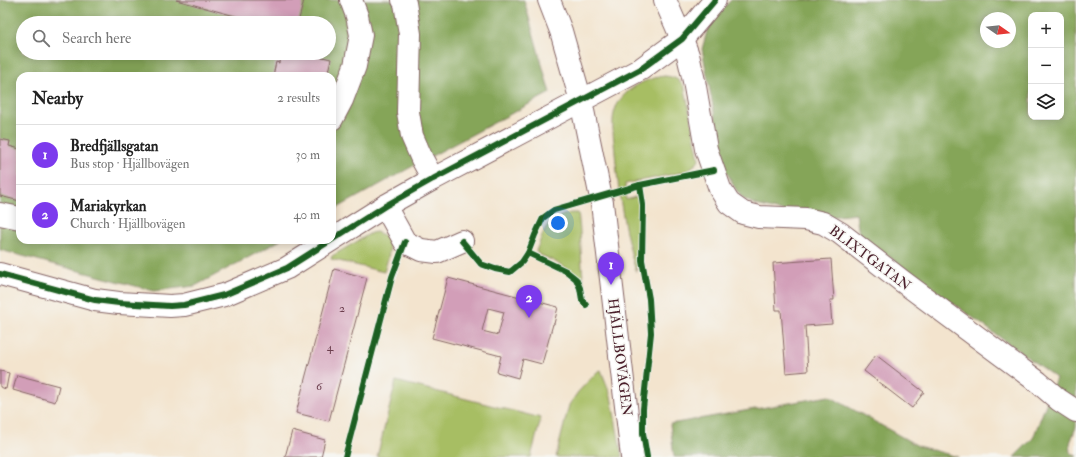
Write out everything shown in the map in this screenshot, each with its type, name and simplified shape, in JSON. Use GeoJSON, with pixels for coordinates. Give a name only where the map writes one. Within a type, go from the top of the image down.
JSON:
{"type":"FeatureCollection","features":[{"type":"Feature","properties":{"kind":"street"},"geometry":{"type":"LineString","coordinates":[[336,111],[355,66],[361,35],[357,16],[351,0]]}},
{"type":"Feature","properties":{"kind":"street"},"geometry":{"type":"LineString","coordinates":[[403,0],[405,3],[410,34],[408,112],[412,136],[433,179]]}},
{"type":"Feature","properties":{"kind":"street","name":"HJÄLLBOVÄGEN"},"geometry":{"type":"LineString","coordinates":[[549,0],[560,31],[581,102],[602,203],[632,457]]}},
{"type":"Feature","properties":{"kind":"street","name":"BLIXTGATAN"},"geometry":{"type":"LineString","coordinates":[[665,0],[688,55],[706,149],[720,189],[729,203],[742,213],[759,217],[806,219],[823,223],[840,233],[1076,412]]}},
{"type":"Feature","properties":{"kind":"street"},"geometry":{"type":"LineString","coordinates":[[336,237],[385,206],[433,179],[641,69],[682,39],[715,0]]}},
{"type":"Feature","properties":{"kind":"street"},"geometry":{"type":"LineString","coordinates":[[385,206],[404,242],[421,250],[437,252],[462,241]]}},
{"type":"Feature","properties":{"kind":"street"},"geometry":{"type":"LineString","coordinates":[[0,214],[16,217]]}},
{"type":"Feature","properties":{"kind":"street"},"geometry":{"type":"LineString","coordinates":[[0,274],[95,300],[170,306],[224,295],[287,268],[325,244]]}},
{"type":"Feature","properties":{"kind":"green space"},"geometry":{"type":"Polygon","coordinates":[[[0,0],[524,0],[550,93],[336,209],[336,72],[16,72],[16,244],[274,244],[195,286],[154,291],[0,250],[0,0]]]}},
{"type":"Feature","properties":{"kind":"green space"},"geometry":{"type":"Polygon","coordinates":[[[731,0],[1076,0],[1076,427],[1070,443],[1071,453],[1076,455],[1076,457],[1014,457],[1033,438],[1056,378],[859,235],[856,214],[829,217],[776,210],[756,205],[742,198],[725,169],[702,49],[707,31],[717,15],[731,0]]]}},
{"type":"Feature","properties":{"kind":"green space"},"geometry":{"type":"Polygon","coordinates":[[[665,76],[672,77],[682,83],[685,89],[699,159],[697,163],[688,170],[625,184],[626,200],[638,197],[639,200],[638,259],[636,272],[620,200],[613,136],[613,118],[616,107],[624,95],[630,90],[650,79],[665,76]]]}},
{"type":"Feature","properties":{"kind":"green space"},"geometry":{"type":"Polygon","coordinates":[[[570,213],[578,213],[582,271],[585,290],[576,276],[568,269],[538,254],[536,251],[547,226],[555,218],[570,213]]]}},
{"type":"Feature","properties":{"kind":"green space"},"geometry":{"type":"Polygon","coordinates":[[[376,232],[383,235],[389,243],[389,254],[384,272],[331,259],[332,256],[371,233],[376,232]]]}},
{"type":"Feature","properties":{"kind":"green space"},"geometry":{"type":"Polygon","coordinates":[[[601,370],[611,396],[622,457],[556,457],[569,405],[578,392],[597,372],[601,370]]]}},
{"type":"Feature","properties":{"kind":"green space"},"geometry":{"type":"Polygon","coordinates":[[[396,381],[541,418],[531,457],[377,457],[396,381]]]}},
{"type":"Feature","properties":{"kind":"green space"},"geometry":{"type":"Polygon","coordinates":[[[829,396],[918,446],[958,457],[674,457],[670,424],[829,396]]]}},
{"type":"Feature","properties":{"kind":"building"},"geometry":{"type":"Polygon","coordinates":[[[176,0],[304,0],[300,16],[235,16],[176,0]]]}},
{"type":"Feature","properties":{"kind":"building"},"geometry":{"type":"Polygon","coordinates":[[[280,60],[331,60],[328,72],[274,72],[276,62],[279,63],[280,60]]]}},
{"type":"Feature","properties":{"kind":"building"},"geometry":{"type":"Polygon","coordinates":[[[0,139],[10,141],[9,146],[16,148],[16,200],[0,196],[0,139]]]}},
{"type":"Feature","properties":{"kind":"building"},"geometry":{"type":"Polygon","coordinates":[[[831,259],[834,300],[830,300],[832,324],[805,326],[808,371],[786,373],[781,310],[776,310],[773,263],[831,259]]]}},
{"type":"Feature","properties":{"kind":"building"},"geometry":{"type":"Polygon","coordinates":[[[334,269],[367,278],[329,421],[296,413],[334,269]]]}},
{"type":"Feature","properties":{"kind":"building"},"geometry":{"type":"Polygon","coordinates":[[[448,278],[558,307],[542,364],[523,359],[518,378],[497,372],[501,356],[432,338],[448,278]],[[488,308],[482,331],[498,335],[504,312],[488,308]]]}},
{"type":"Feature","properties":{"kind":"building"},"geometry":{"type":"Polygon","coordinates":[[[876,355],[924,392],[912,408],[864,371],[876,355]]]}},
{"type":"Feature","properties":{"kind":"building"},"geometry":{"type":"Polygon","coordinates":[[[0,371],[9,373],[6,389],[0,387],[0,371]]]}},
{"type":"Feature","properties":{"kind":"building"},"geometry":{"type":"Polygon","coordinates":[[[17,375],[59,386],[55,402],[13,390],[17,375]]]}},
{"type":"Feature","properties":{"kind":"building"},"geometry":{"type":"Polygon","coordinates":[[[292,431],[325,440],[321,457],[285,457],[292,431]]]}},
{"type":"Feature","properties":{"kind":"cycle path"},"geometry":{"type":"LineString","coordinates":[[336,237],[385,206],[433,179],[641,69],[682,39],[715,0]]}},
{"type":"Feature","properties":{"kind":"cycle path"},"geometry":{"type":"LineString","coordinates":[[462,241],[481,264],[510,272],[522,262],[528,253],[543,218],[554,210],[640,185],[714,170]]}},
{"type":"Feature","properties":{"kind":"cycle path"},"geometry":{"type":"LineString","coordinates":[[640,185],[643,205],[642,260],[649,299],[651,333],[643,409],[643,433],[647,457]]}},
{"type":"Feature","properties":{"kind":"cycle path"},"geometry":{"type":"LineString","coordinates":[[345,457],[392,277],[405,242]]}},
{"type":"Feature","properties":{"kind":"cycle path"},"geometry":{"type":"LineString","coordinates":[[0,274],[95,300],[170,306],[184,305],[224,295],[287,268],[325,244]]}},
{"type":"Feature","properties":{"kind":"cycle path"},"geometry":{"type":"LineString","coordinates":[[528,253],[566,271],[576,279],[580,288],[582,300],[586,305]]}},
{"type":"Feature","properties":{"kind":"place","name":"Bredfjällsgatan"},"geometry":{"type":"Point","coordinates":[611,285]}},
{"type":"Feature","properties":{"kind":"place","name":"Mariakyrkan"},"geometry":{"type":"Point","coordinates":[529,318]}}]}
